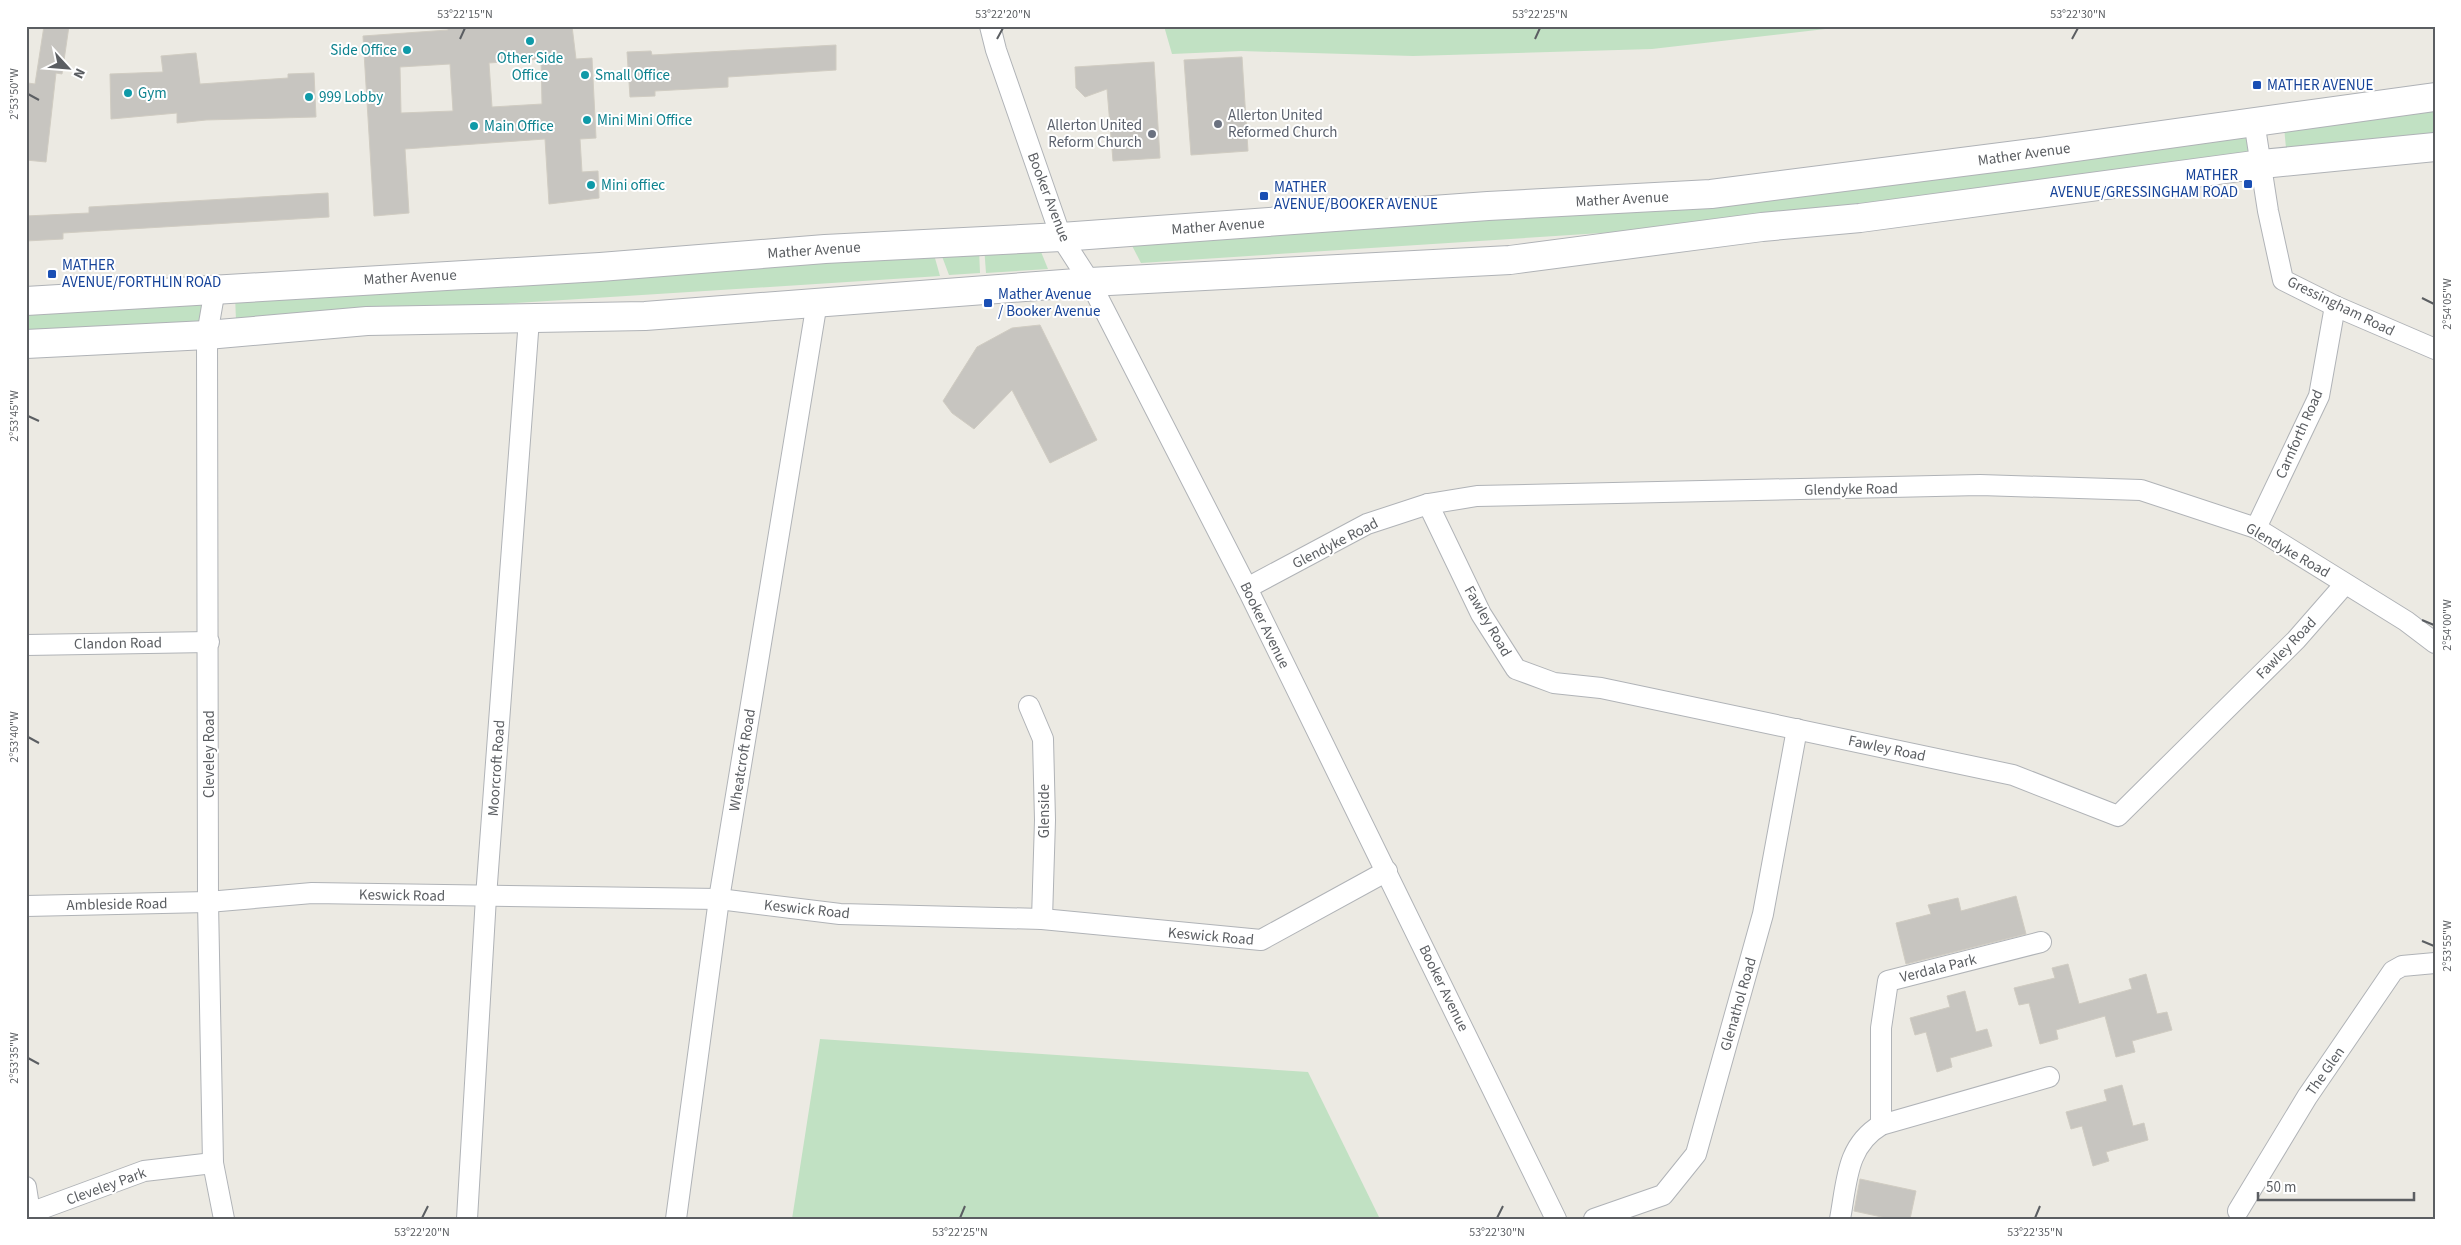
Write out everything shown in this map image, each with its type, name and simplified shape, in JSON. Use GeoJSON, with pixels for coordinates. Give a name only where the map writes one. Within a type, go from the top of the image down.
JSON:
{"type":"FeatureCollection","features":[{"type":"Feature","properties":{"kind":"main road","name":"Mather Avenue"},"geometry":{"type":"LineString","coordinates":[[26,301],[600,267],[825,249],[1061,237],[1478,207],[1711,194],[2015,155],[2435,97]]}},
{"type":"Feature","properties":{"kind":"main road"},"geometry":{"type":"LineString","coordinates":[[26,344],[207,335],[367,321],[645,316],[1090,282],[1510,260],[1762,227],[1860,218],[2262,164],[2435,147]]}},
{"type":"Feature","properties":{"kind":"street","name":"Booker Avenue"},"geometry":{"type":"LineString","coordinates":[[990,26],[1061,237],[1090,282],[1247,588],[1556,1219]]}},
{"type":"Feature","properties":{"kind":"street","name":"Gressingham Road"},"geometry":{"type":"LineString","coordinates":[[2254,121],[2268,211],[2282,280],[2335,306],[2435,349]]}},
{"type":"Feature","properties":{"kind":"street","name":"Cleveley Road"},"geometry":{"type":"LineString","coordinates":[[215,289],[207,335],[208,902],[213,1163],[224,1219]]}},
{"type":"Feature","properties":{"kind":"street","name":"Wheatcroft Road"},"geometry":{"type":"LineString","coordinates":[[676,1219],[719,899],[817,302]]}},
{"type":"Feature","properties":{"kind":"street","name":"Carnforth Road"},"geometry":{"type":"LineString","coordinates":[[2256,528],[2319,396],[2335,306]]}},
{"type":"Feature","properties":{"kind":"street","name":"Moorcroft Road"},"geometry":{"type":"LineString","coordinates":[[467,1219],[486,897],[529,318]]}},
{"type":"Feature","properties":{"kind":"street","name":"Glendyke Road"},"geometry":{"type":"LineString","coordinates":[[1247,588],[1366,524],[1428,504],[1477,496],[1980,485],[2141,490],[2256,528],[2406,622],[2435,643]]}},
{"type":"Feature","properties":{"kind":"street","name":"Fawley Road"},"geometry":{"type":"LineString","coordinates":[[1428,504],[1481,614],[1516,669],[1554,683],[1601,688],[2014,775],[2118,816],[2296,640],[2345,584]]}},
{"type":"Feature","properties":{"kind":"street","name":"Clandon Road"},"geometry":{"type":"LineString","coordinates":[[26,645],[209,642]]}},
{"type":"Feature","properties":{"kind":"street","name":"Glenside"},"geometry":{"type":"LineString","coordinates":[[1029,706],[1044,739],[1045,820],[1042,920]]}},
{"type":"Feature","properties":{"kind":"street","name":"Glenathol Road"},"geometry":{"type":"LineString","coordinates":[[1594,1219],[1663,1195],[1696,1154],[1763,914],[1797,729]]}},
{"type":"Feature","properties":{"kind":"street","name":"Keswick Road"},"geometry":{"type":"LineString","coordinates":[[208,902],[312,894],[719,899],[840,914],[1042,920],[1261,940],[1387,871]]}},
{"type":"Feature","properties":{"kind":"street","name":"Ambleside Road"},"geometry":{"type":"LineString","coordinates":[[26,906],[208,902]]}},
{"type":"Feature","properties":{"kind":"street","name":"Verdala Park"},"geometry":{"type":"LineString","coordinates":[[1881,1125],[1881,1028],[1888,981],[2041,942]]}},
{"type":"Feature","properties":{"kind":"street","name":"The Glen"},"geometry":{"type":"LineString","coordinates":[[2238,1211],[2307,1097],[2393,971],[2402,966],[2435,963]]}},
{"type":"Feature","properties":{"kind":"street"},"geometry":{"type":"LineString","coordinates":[[1840,1219],[1850,1161],[1867,1134],[1881,1125],[2049,1077]]}},
{"type":"Feature","properties":{"kind":"street","name":"Cleveley Park"},"geometry":{"type":"LineString","coordinates":[[26,1187],[30,1216],[144,1171],[213,1163]]}},
{"type":"Feature","properties":{"kind":"green space"},"geometry":{"type":"Polygon","coordinates":[[[1164,26],[1851,26],[1652,49],[1413,56],[1241,51],[1172,54],[1164,26]]]}},
{"type":"Feature","properties":{"kind":"green space"},"geometry":{"type":"Polygon","coordinates":[[[2435,107],[2435,134],[2292,152],[2286,148],[2284,127],[2435,107]]]}},
{"type":"Feature","properties":{"kind":"green space"},"geometry":{"type":"Polygon","coordinates":[[[2248,131],[2252,155],[2228,160],[1648,230],[1141,263],[1128,238],[2248,131]]]}},
{"type":"Feature","properties":{"kind":"green space"},"geometry":{"type":"Polygon","coordinates":[[[1037,242],[1048,269],[986,273],[984,246],[1037,242]]]}},
{"type":"Feature","properties":{"kind":"green space"},"geometry":{"type":"Polygon","coordinates":[[[979,248],[980,273],[949,275],[940,251],[979,248]]]}},
{"type":"Feature","properties":{"kind":"green space"},"geometry":{"type":"Polygon","coordinates":[[[933,251],[940,276],[236,321],[235,295],[933,251]]]}},
{"type":"Feature","properties":{"kind":"green space"},"geometry":{"type":"Polygon","coordinates":[[[206,297],[203,323],[26,334],[26,308],[206,297]]]}},
{"type":"Feature","properties":{"kind":"green space"},"geometry":{"type":"Polygon","coordinates":[[[820,1039],[1308,1072],[1380,1219],[792,1219],[820,1039]]]}},
{"type":"Feature","properties":{"kind":"building"},"geometry":{"type":"Polygon","coordinates":[[[44,26],[69,26],[62,74],[56,73],[46,162],[26,160],[28,83],[35,84],[44,26]]]}},
{"type":"Feature","properties":{"kind":"building","name":"Main Office"},"geometry":{"type":"Polygon","coordinates":[[[448,26],[572,26],[576,59],[592,58],[596,138],[580,139],[582,172],[598,171],[599,198],[549,204],[545,139],[405,149],[409,213],[374,216],[363,36],[448,30],[448,26]],[[541,59],[489,63],[492,107],[542,104],[541,59]],[[450,64],[400,67],[401,113],[453,111],[450,64]]]}},
{"type":"Feature","properties":{"kind":"building"},"geometry":{"type":"Polygon","coordinates":[[[836,45],[836,70],[728,77],[728,87],[655,91],[655,96],[630,97],[627,52],[651,51],[652,55],[836,45]]]}},
{"type":"Feature","properties":{"kind":"building"},"geometry":{"type":"Polygon","coordinates":[[[196,53],[200,84],[288,78],[288,74],[314,73],[316,117],[206,120],[177,123],[177,113],[111,119],[110,74],[163,72],[161,56],[196,53]]]}},
{"type":"Feature","properties":{"kind":"building"},"geometry":{"type":"Polygon","coordinates":[[[1242,57],[1248,151],[1191,155],[1184,60],[1242,57]]]}},
{"type":"Feature","properties":{"kind":"building"},"geometry":{"type":"Polygon","coordinates":[[[1154,62],[1160,158],[1113,161],[1107,89],[1085,97],[1076,88],[1075,67],[1154,62]]]}},
{"type":"Feature","properties":{"kind":"building"},"geometry":{"type":"Polygon","coordinates":[[[328,193],[329,217],[63,233],[63,239],[26,241],[26,216],[89,213],[89,207],[328,193]]]}},
{"type":"Feature","properties":{"kind":"building"},"geometry":{"type":"Polygon","coordinates":[[[1040,325],[1097,440],[1050,463],[1012,390],[974,429],[952,413],[943,401],[977,347],[1012,328],[1040,325]]]}},
{"type":"Feature","properties":{"kind":"building"},"geometry":{"type":"Polygon","coordinates":[[[2016,896],[2026,934],[1906,964],[1896,923],[1931,914],[1928,905],[1958,898],[1961,911],[2016,896]]]}},
{"type":"Feature","properties":{"kind":"building"},"geometry":{"type":"Polygon","coordinates":[[[2068,964],[2079,1004],[2132,989],[2129,979],[2146,974],[2157,1014],[2167,1012],[2172,1030],[2132,1041],[2135,1052],[2116,1057],[2105,1016],[2056,1030],[2058,1039],[2040,1044],[2029,1003],[2019,1005],[2014,988],[2055,978],[2052,968],[2068,964]]]}},
{"type":"Feature","properties":{"kind":"building"},"geometry":{"type":"Polygon","coordinates":[[[1965,991],[1976,1032],[1987,1029],[1992,1046],[1950,1058],[1952,1067],[1937,1072],[1926,1032],[1915,1035],[1910,1018],[1950,1007],[1947,996],[1965,991]]]}},
{"type":"Feature","properties":{"kind":"building"},"geometry":{"type":"Polygon","coordinates":[[[2122,1085],[2133,1126],[2144,1123],[2148,1140],[2106,1152],[2109,1161],[2093,1166],[2082,1126],[2071,1129],[2066,1112],[2107,1101],[2104,1090],[2122,1085]]]}},
{"type":"Feature","properties":{"kind":"building"},"geometry":{"type":"Polygon","coordinates":[[[1860,1179],[1916,1191],[1910,1219],[1891,1219],[1854,1211],[1860,1179]]]}},
{"type":"Feature","properties":{"kind":"place","name":"Other Side Office"},"geometry":{"type":"Point","coordinates":[530,41]}},
{"type":"Feature","properties":{"kind":"place","name":"Side Office"},"geometry":{"type":"Point","coordinates":[407,50]}},
{"type":"Feature","properties":{"kind":"place","name":"Small Office"},"geometry":{"type":"Point","coordinates":[585,75]}},
{"type":"Feature","properties":{"kind":"place","name":"MATHER AVENUE"},"geometry":{"type":"Point","coordinates":[2257,85]}},
{"type":"Feature","properties":{"kind":"place","name":"Gym"},"geometry":{"type":"Point","coordinates":[128,93]}},
{"type":"Feature","properties":{"kind":"place","name":"999 Lobby"},"geometry":{"type":"Point","coordinates":[309,97]}},
{"type":"Feature","properties":{"kind":"place","name":"Mini Mini Office"},"geometry":{"type":"Point","coordinates":[587,120]}},
{"type":"Feature","properties":{"kind":"place","name":"Allerton United Reformed Church"},"geometry":{"type":"Point","coordinates":[1218,124]}},
{"type":"Feature","properties":{"kind":"place","name":"Main Office"},"geometry":{"type":"Point","coordinates":[474,126]}},
{"type":"Feature","properties":{"kind":"place","name":"Allerton United Reform Church"},"geometry":{"type":"Point","coordinates":[1152,134]}},
{"type":"Feature","properties":{"kind":"place","name":"MATHER AVENUE/GRESSINGHAM ROAD"},"geometry":{"type":"Point","coordinates":[2248,184]}},
{"type":"Feature","properties":{"kind":"place","name":"Mini offiec"},"geometry":{"type":"Point","coordinates":[591,185]}},
{"type":"Feature","properties":{"kind":"place","name":"MATHER AVENUE/BOOKER AVENUE"},"geometry":{"type":"Point","coordinates":[1264,196]}},
{"type":"Feature","properties":{"kind":"place","name":"MATHER AVENUE/FORTHLIN ROAD"},"geometry":{"type":"Point","coordinates":[52,274]}},
{"type":"Feature","properties":{"kind":"place","name":"Mather Avenue / Booker Avenue"},"geometry":{"type":"Point","coordinates":[988,303]}}]}
